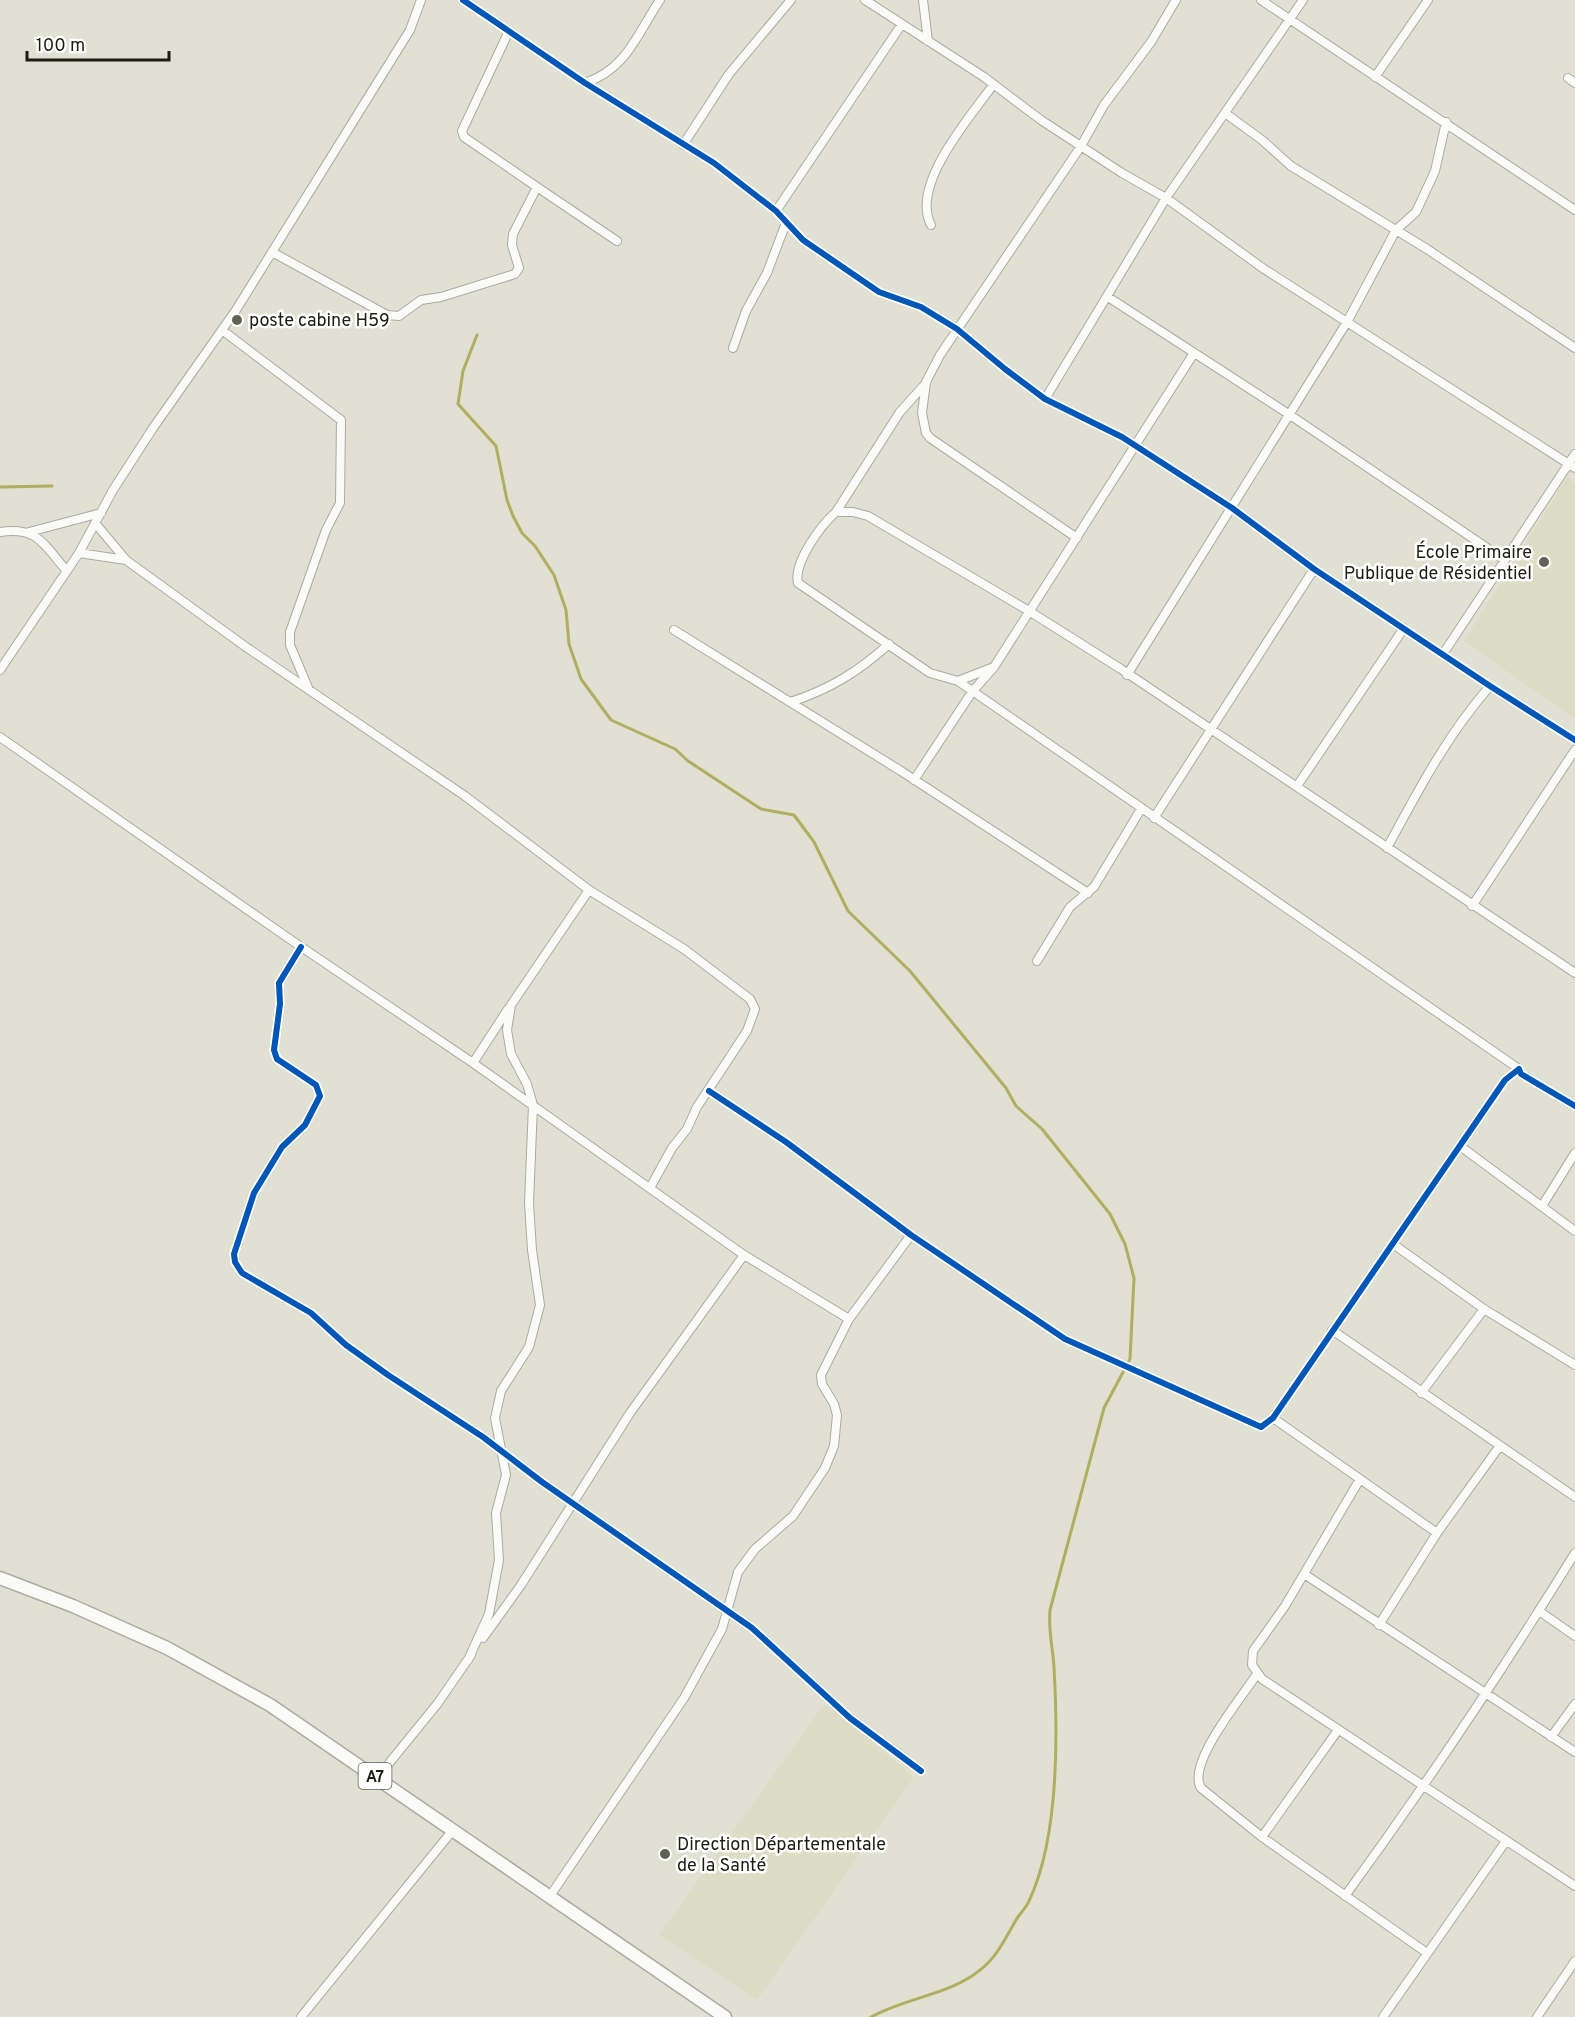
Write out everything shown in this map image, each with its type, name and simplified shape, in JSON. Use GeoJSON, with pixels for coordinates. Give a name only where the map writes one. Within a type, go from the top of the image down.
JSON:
{"type":"FeatureCollection","features":[{"type":"Feature","properties":{"kind":"highway","name":"A7"},"geometry":{"type":"LineString","coordinates":[[0,1578],[74,1606],[167,1648],[270,1705],[725,2017]]}},
{"type":"Feature","properties":{"kind":"street"},"geometry":{"type":"LineString","coordinates":[[0,670],[79,553],[153,428],[222,330],[272,252],[404,39],[421,0]]}},
{"type":"Feature","properties":{"kind":"street"},"geometry":{"type":"LineString","coordinates":[[463,0],[585,83],[723,169],[776,211],[803,240],[879,292],[921,307],[957,329],[1045,399],[1107,428],[1232,508],[1314,568],[1490,687],[1575,740]]}},
{"type":"Feature","properties":{"kind":"street"},"geometry":{"type":"LineString","coordinates":[[585,83],[612,71],[627,54],[660,0]]}},
{"type":"Feature","properties":{"kind":"street"},"geometry":{"type":"LineString","coordinates":[[683,145],[729,74],[791,0]]}},
{"type":"Feature","properties":{"kind":"street"},"geometry":{"type":"LineString","coordinates":[[865,0],[1081,146],[1166,198],[1264,269],[1572,466]]}},
{"type":"Feature","properties":{"kind":"street"},"geometry":{"type":"LineString","coordinates":[[923,0],[928,41]]}},
{"type":"Feature","properties":{"kind":"street"},"geometry":{"type":"LineString","coordinates":[[1176,0],[1151,42],[1104,105],[1081,146],[957,329],[926,382],[900,412],[836,512],[822,527],[796,573],[798,584],[930,673],[958,681],[1519,1069],[1521,1074],[1575,1106]]}},
{"type":"Feature","properties":{"kind":"street"},"geometry":{"type":"LineString","coordinates":[[1261,0],[1575,210]]}},
{"type":"Feature","properties":{"kind":"street"},"geometry":{"type":"LineString","coordinates":[[1045,399],[1166,198],[1303,0]]}},
{"type":"Feature","properties":{"kind":"street"},"geometry":{"type":"LineString","coordinates":[[1375,77],[1428,0]]}},
{"type":"Feature","properties":{"kind":"street"},"geometry":{"type":"LineString","coordinates":[[776,211],[902,24]]}},
{"type":"Feature","properties":{"kind":"street"},"geometry":{"type":"LineString","coordinates":[[509,31],[462,131],[464,137],[617,240]]}},
{"type":"Feature","properties":{"kind":"street"},"geometry":{"type":"LineString","coordinates":[[931,225],[927,218],[926,201],[933,178],[953,141],[993,85]]}},
{"type":"Feature","properties":{"kind":"street"},"geometry":{"type":"LineString","coordinates":[[1225,113],[1262,140],[1291,166],[1396,230],[1575,348]]}},
{"type":"Feature","properties":{"kind":"street"},"geometry":{"type":"LineString","coordinates":[[1126,675],[1198,556],[1232,508],[1347,322],[1396,230],[1416,212],[1434,171],[1446,122]]}},
{"type":"Feature","properties":{"kind":"street"},"geometry":{"type":"LineString","coordinates":[[272,252],[387,315],[399,316],[421,300],[441,297],[514,274],[519,268],[512,245],[513,234],[537,187]]}},
{"type":"Feature","properties":{"kind":"street"},"geometry":{"type":"LineString","coordinates":[[733,348],[746,311],[767,273],[786,223]]}},
{"type":"Feature","properties":{"kind":"street"},"geometry":{"type":"LineString","coordinates":[[1108,297],[1290,415],[1505,560]]}},
{"type":"Feature","properties":{"kind":"street"},"geometry":{"type":"LineString","coordinates":[[222,330],[341,420],[340,503],[326,530],[290,632],[290,645],[309,690]]}},
{"type":"Feature","properties":{"kind":"street"},"geometry":{"type":"LineString","coordinates":[[914,780],[972,692],[994,667],[1194,353]]}},
{"type":"Feature","properties":{"kind":"street"},"geometry":{"type":"LineString","coordinates":[[926,382],[922,413],[930,438],[1077,538]]}},
{"type":"Feature","properties":{"kind":"street"},"geometry":{"type":"LineString","coordinates":[[1443,654],[1505,560],[1572,466],[1575,454]]}},
{"type":"Feature","properties":{"kind":"street"},"geometry":{"type":"LineString","coordinates":[[836,512],[854,512],[868,516],[1029,611],[1212,728],[1472,906],[1575,973]]}},
{"type":"Feature","properties":{"kind":"street"},"geometry":{"type":"LineString","coordinates":[[0,532],[29,532],[101,513]]}},
{"type":"Feature","properties":{"kind":"street"},"geometry":{"type":"LineString","coordinates":[[95,523],[126,560],[309,690],[465,796],[589,890],[684,949],[754,1004],[752,1021],[697,1107],[687,1129],[672,1148],[650,1188]]}},
{"type":"Feature","properties":{"kind":"street"},"geometry":{"type":"LineString","coordinates":[[29,532],[40,538],[66,570]]}},
{"type":"Feature","properties":{"kind":"street"},"geometry":{"type":"LineString","coordinates":[[79,553],[126,560]]}},
{"type":"Feature","properties":{"kind":"street"},"geometry":{"type":"LineString","coordinates":[[1155,818],[1314,568]]}},
{"type":"Feature","properties":{"kind":"street"},"geometry":{"type":"LineString","coordinates":[[1297,786],[1404,628]]}},
{"type":"Feature","properties":{"kind":"street"},"geometry":{"type":"LineString","coordinates":[[674,630],[914,780],[1088,893]]}},
{"type":"Feature","properties":{"kind":"street"},"geometry":{"type":"LineString","coordinates":[[790,702],[822,692],[860,670],[889,644]]}},
{"type":"Feature","properties":{"kind":"street"},"geometry":{"type":"LineString","coordinates":[[958,681],[994,667]]}},
{"type":"Feature","properties":{"kind":"street"},"geometry":{"type":"LineString","coordinates":[[1387,848],[1444,746],[1490,687]]}},
{"type":"Feature","properties":{"kind":"street"},"geometry":{"type":"LineString","coordinates":[[0,737],[301,947],[473,1063],[744,1255],[849,1318]]}},
{"type":"Feature","properties":{"kind":"street"},"geometry":{"type":"LineString","coordinates":[[1472,906],[1575,750]]}},
{"type":"Feature","properties":{"kind":"street"},"geometry":{"type":"LineString","coordinates":[[1037,961],[1075,900],[1088,893],[1141,809]]}},
{"type":"Feature","properties":{"kind":"street"},"geometry":{"type":"LineString","coordinates":[[473,1063],[589,890]]}},
{"type":"Feature","properties":{"kind":"street"},"geometry":{"type":"LineString","coordinates":[[301,947],[279,983],[280,1004],[274,1053],[277,1059],[316,1085],[320,1096],[305,1125],[282,1147],[254,1193],[237,1241],[235,1262],[249,1278],[273,1289],[311,1313],[346,1345],[502,1451],[728,1611],[781,1653],[850,1718],[921,1771]]}},
{"type":"Feature","properties":{"kind":"street"},"geometry":{"type":"LineString","coordinates":[[468,1660],[489,1614],[498,1568],[496,1513],[506,1475],[495,1427],[498,1404],[504,1385],[529,1347],[540,1305],[532,1250],[529,1203],[533,1105],[527,1084],[511,1054],[507,1030],[511,1005]]}},
{"type":"Feature","properties":{"kind":"street"},"geometry":{"type":"LineString","coordinates":[[709,1091],[786,1142],[911,1236],[1065,1339],[1252,1425],[1264,1426],[1273,1418],[1505,1080],[1519,1069]]}},
{"type":"Feature","properties":{"kind":"street"},"geometry":{"type":"LineString","coordinates":[[1460,1146],[1575,1231]]}},
{"type":"Feature","properties":{"kind":"street"},"geometry":{"type":"LineString","coordinates":[[1542,1206],[1575,1153]]}},
{"type":"Feature","properties":{"kind":"street"},"geometry":{"type":"LineString","coordinates":[[550,1896],[684,1698],[722,1629],[738,1572],[755,1549],[798,1510],[825,1468],[834,1446],[837,1415],[834,1404],[822,1384],[821,1375],[849,1318],[911,1236]]}},
{"type":"Feature","properties":{"kind":"street"},"geometry":{"type":"LineString","coordinates":[[1393,1244],[1484,1310],[1574,1364]]}},
{"type":"Feature","properties":{"kind":"street"},"geometry":{"type":"LineString","coordinates":[[377,1778],[438,1703],[522,1585],[630,1413],[744,1255]]}},
{"type":"Feature","properties":{"kind":"street"},"geometry":{"type":"LineString","coordinates":[[1421,1393],[1484,1310]]}},
{"type":"Feature","properties":{"kind":"street"},"geometry":{"type":"LineString","coordinates":[[1332,1330],[1499,1447],[1575,1497]]}},
{"type":"Feature","properties":{"kind":"street"},"geometry":{"type":"LineString","coordinates":[[1273,1418],[1437,1533]]}},
{"type":"Feature","properties":{"kind":"street"},"geometry":{"type":"LineString","coordinates":[[1379,1625],[1437,1533],[1499,1447]]}},
{"type":"Feature","properties":{"kind":"street"},"geometry":{"type":"LineString","coordinates":[[1360,1479],[1304,1574],[1253,1651],[1252,1665],[1257,1674],[1338,1730],[1575,1886]]}},
{"type":"Feature","properties":{"kind":"street"},"geometry":{"type":"LineString","coordinates":[[1345,1896],[1424,1787],[1486,1695],[1575,1553]]}},
{"type":"Feature","properties":{"kind":"street"},"geometry":{"type":"LineString","coordinates":[[1304,1574],[1575,1752]]}},
{"type":"Feature","properties":{"kind":"street"},"geometry":{"type":"LineString","coordinates":[[1539,1611],[1575,1636]]}},
{"type":"Feature","properties":{"kind":"street"},"geometry":{"type":"LineString","coordinates":[[1257,1674],[1206,1750],[1197,1782],[1205,1794],[1262,1837],[1427,1953]]}},
{"type":"Feature","properties":{"kind":"street"},"geometry":{"type":"LineString","coordinates":[[1551,1737],[1575,1704]]}},
{"type":"Feature","properties":{"kind":"street"},"geometry":{"type":"LineString","coordinates":[[1262,1837],[1338,1730]]}},
{"type":"Feature","properties":{"kind":"street"},"geometry":{"type":"LineString","coordinates":[[301,2017],[453,1830]]}},
{"type":"Feature","properties":{"kind":"street"},"geometry":{"type":"LineString","coordinates":[[1383,2017],[1506,1841]]}},
{"type":"Feature","properties":{"kind":"street"},"geometry":{"type":"LineString","coordinates":[[1537,2017],[1575,1961]]}},
{"type":"Feature","properties":{"kind":"shaded area","name":"École Primaire Publique de Résidentiel"},"geometry":{"type":"Polygon","coordinates":[[[1567,478],[1575,483],[1575,719],[1464,641],[1567,478]]]}},
{"type":"Feature","properties":{"kind":"shaded area"},"geometry":{"type":"Polygon","coordinates":[[[825,1703],[914,1777],[757,2000],[659,1935],[825,1703]]]}},
{"type":"Feature","properties":{"kind":"waterway"},"geometry":{"type":"LineString","coordinates":[[477,335],[463,371],[458,404],[496,446],[507,500],[513,516],[522,533],[535,546],[554,575],[566,610],[569,644],[581,679],[611,720],[675,749],[688,761],[761,809],[794,815],[814,842],[848,911],[910,971],[1006,1088],[1016,1106],[1042,1129],[1110,1214],[1125,1244],[1134,1278],[1130,1359],[1104,1408],[1050,1610],[1056,1756],[1051,1818],[1039,1876],[1029,1901],[998,1951],[980,1970],[960,1983],[871,2017]]}},
{"type":"Feature","properties":{"kind":"waterway"},"geometry":{"type":"LineString","coordinates":[[0,487],[52,486]]}},
{"type":"Feature","properties":{"kind":"cycle path"},"geometry":{"type":"LineString","coordinates":[[463,0],[585,83],[714,163],[776,211],[803,240],[879,292],[921,307],[957,329],[1045,399],[1122,437],[1232,508],[1314,569],[1575,740]]}},
{"type":"Feature","properties":{"kind":"cycle path"},"geometry":{"type":"LineString","coordinates":[[301,947],[279,983],[280,1004],[274,1050],[277,1059],[316,1085],[320,1096],[305,1125],[282,1147],[254,1193],[234,1254],[235,1262],[242,1273],[311,1313],[346,1345],[483,1437],[542,1482],[752,1628],[850,1718],[921,1771]]}},
{"type":"Feature","properties":{"kind":"cycle path"},"geometry":{"type":"LineString","coordinates":[[709,1091],[786,1142],[911,1235],[1065,1339],[1261,1427],[1273,1418],[1505,1080],[1519,1069],[1521,1074],[1575,1106]]}},
{"type":"Feature","properties":{"kind":"place","name":"poste cabine H59"},"geometry":{"type":"Point","coordinates":[237,320]}},
{"type":"Feature","properties":{"kind":"place","name":"École Primaire Publique de Résidentiel"},"geometry":{"type":"Point","coordinates":[1544,562]}},
{"type":"Feature","properties":{"kind":"place","name":"Direction Départementale de la Santé"},"geometry":{"type":"Point","coordinates":[665,1854]}}]}
